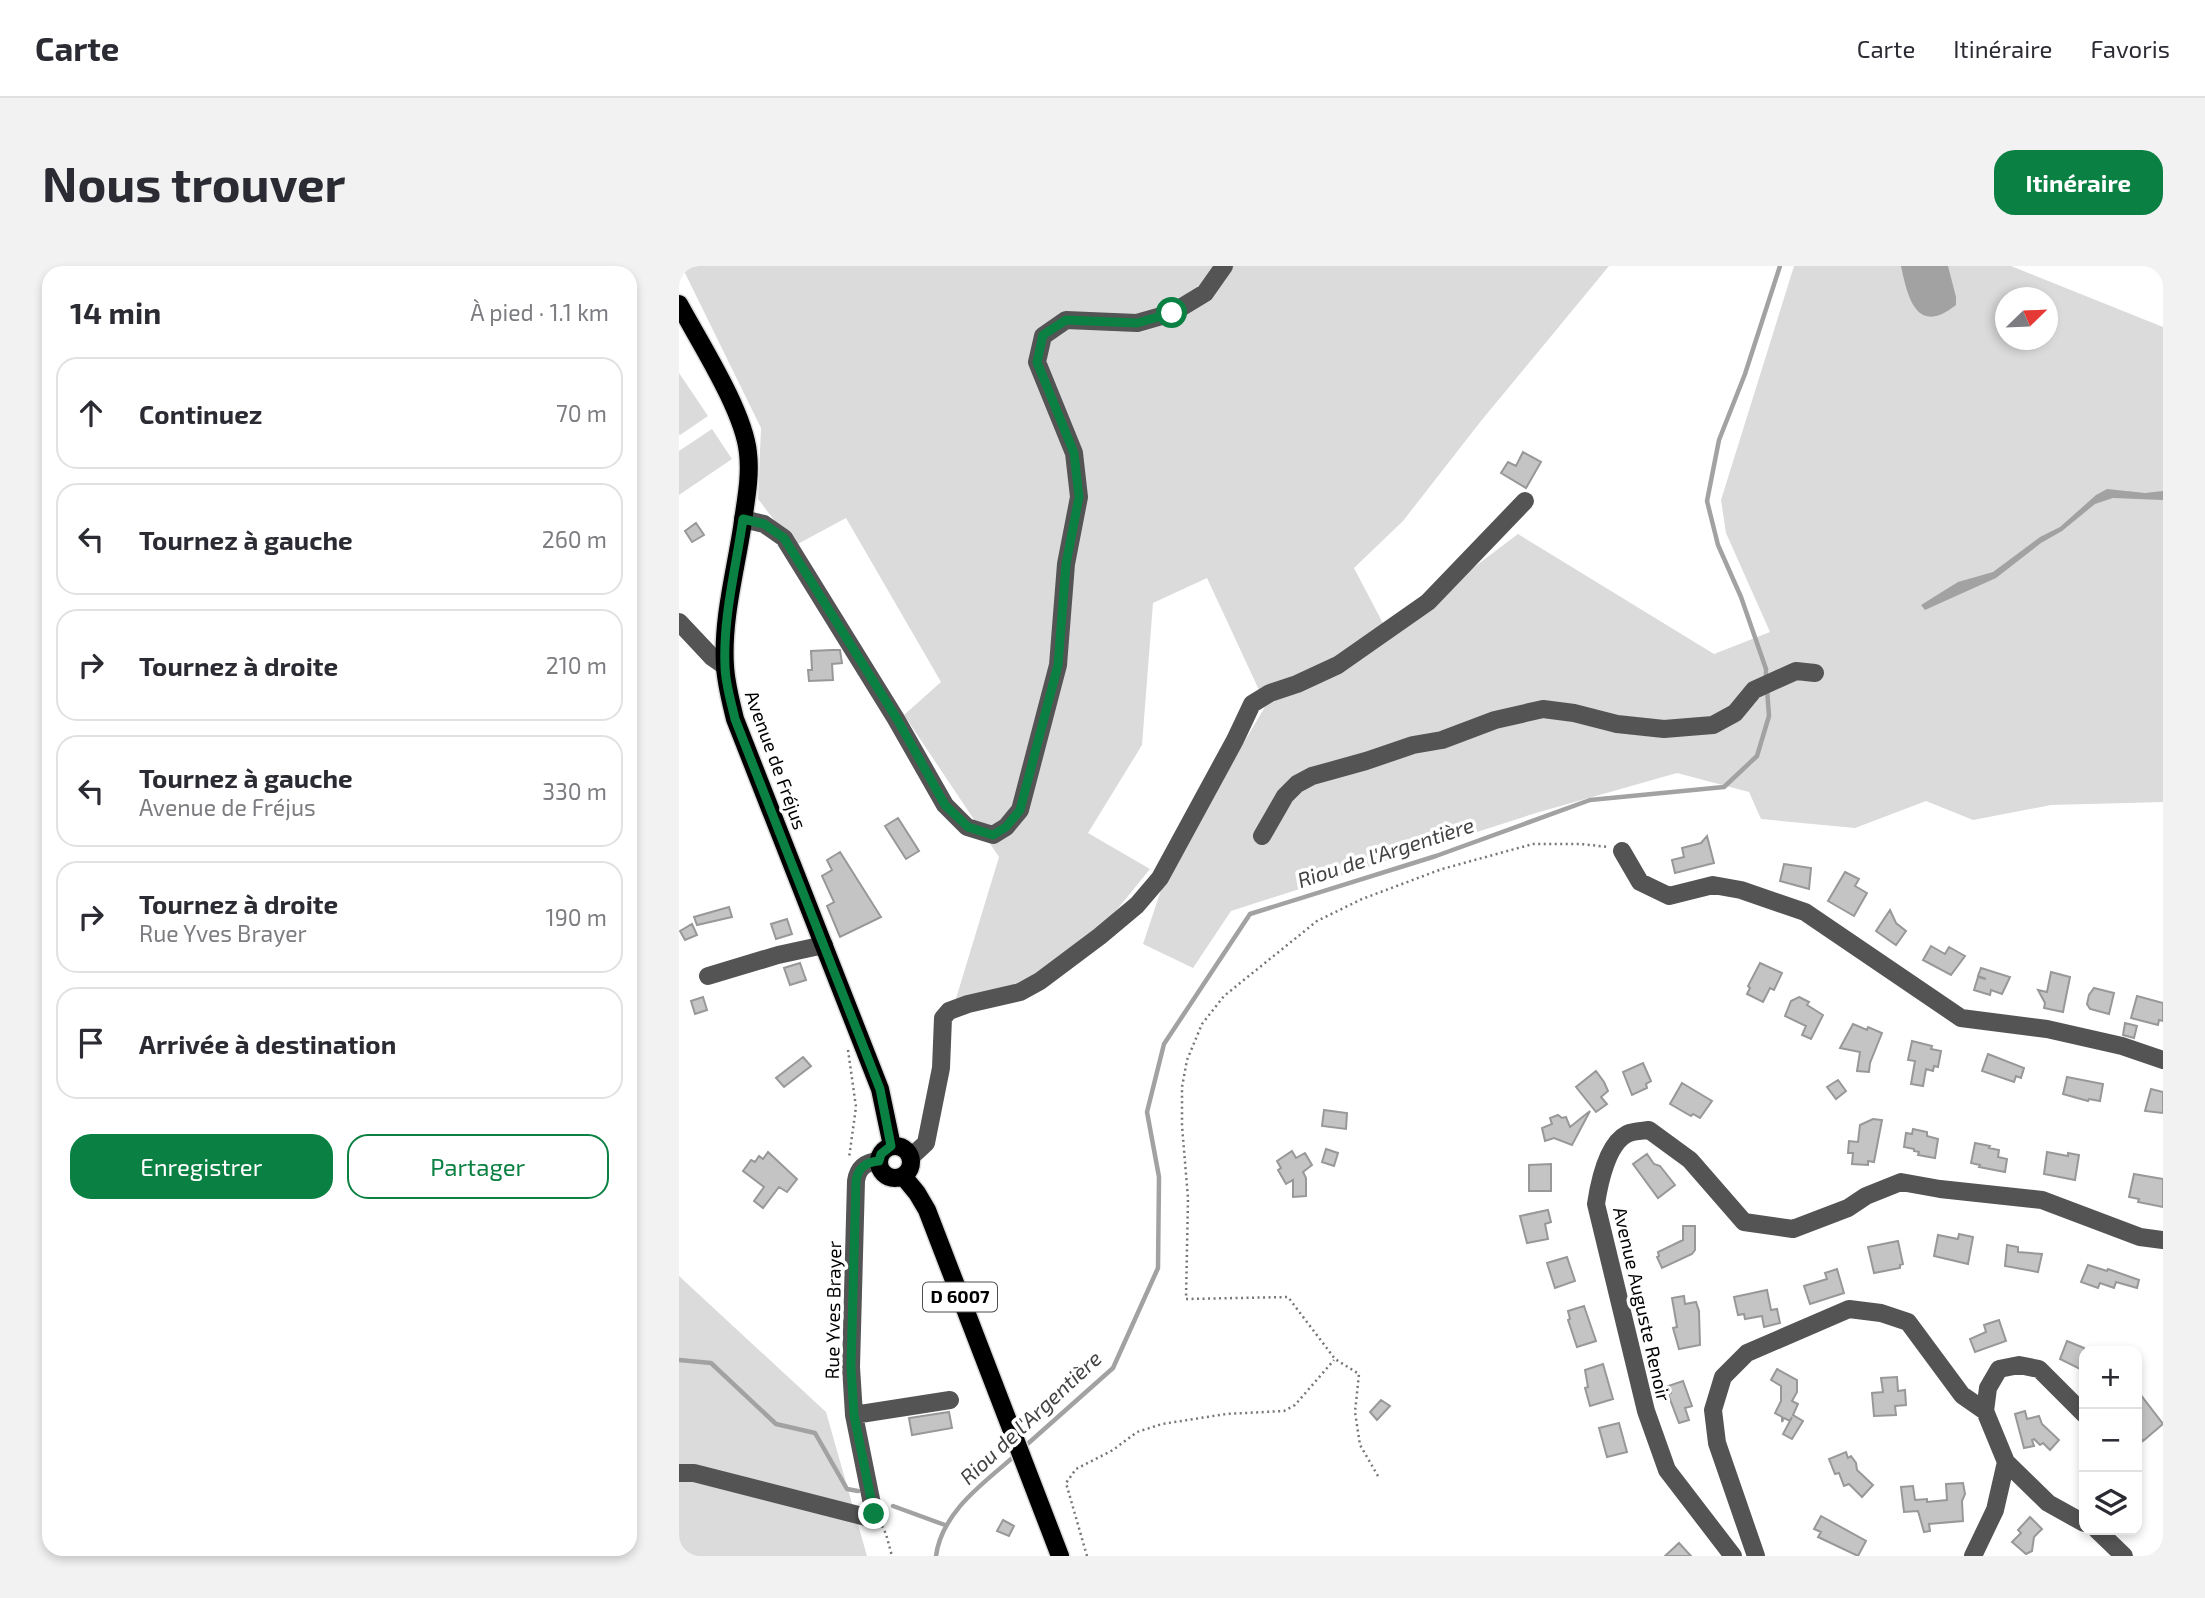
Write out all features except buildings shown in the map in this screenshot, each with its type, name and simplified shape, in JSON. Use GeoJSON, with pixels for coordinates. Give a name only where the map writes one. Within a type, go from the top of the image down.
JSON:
{"type":"FeatureCollection","features":[{"type":"Feature","properties":{"kind":"main road","name":"Avenue de Fréjus"},"geometry":{"type":"LineString","coordinates":[[679,304],[734,406],[745,434],[748,454],[748,477],[727,628],[725,666],[735,719],[880,1089],[891,1146]]}},
{"type":"Feature","properties":{"kind":"main road"},"geometry":{"type":"LineString","coordinates":[[891,1146],[899,1146],[911,1157],[911,1164],[903,1176],[890,1177],[880,1168],[881,1154],[891,1146]]}},
{"type":"Feature","properties":{"kind":"main road","name":"D 6007"},"geometry":{"type":"LineString","coordinates":[[903,1176],[927,1210],[1060,1556]]}},
{"type":"Feature","properties":{"kind":"street"},"geometry":{"type":"LineString","coordinates":[[743,519],[764,524],[784,538],[897,719],[945,805],[968,827],[993,835],[1006,827],[1020,810],[1055,678],[1066,564],[1079,497],[1074,453],[1037,362],[1043,335],[1066,320],[1137,323],[1172,313],[1205,293],[1224,266]]}},
{"type":"Feature","properties":{"kind":"street"},"geometry":{"type":"LineString","coordinates":[[911,1157],[926,1143],[941,1068],[943,1018],[949,1011],[1020,992],[1040,981],[1137,905],[1160,878],[1224,762],[1252,704],[1270,693],[1338,665],[1428,602],[1525,501]]}},
{"type":"Feature","properties":{"kind":"street"},"geometry":{"type":"LineString","coordinates":[[680,625],[712,657],[725,666]]}},
{"type":"Feature","properties":{"kind":"street"},"geometry":{"type":"LineString","coordinates":[[1262,836],[1285,796],[1312,776],[1442,740],[1495,720],[1543,709],[1574,713],[1617,724],[1687,729],[1713,725],[1735,713],[1754,690],[1796,671],[1815,673]]}},
{"type":"Feature","properties":{"kind":"street"},"geometry":{"type":"LineString","coordinates":[[1622,850],[1640,882],[1669,896],[1713,885],[1741,890],[1805,912],[1961,1018],[2047,1029],[2122,1046],[2163,1060]]}},
{"type":"Feature","properties":{"kind":"street"},"geometry":{"type":"LineString","coordinates":[[708,976],[824,944]]}},
{"type":"Feature","properties":{"kind":"street","name":"Avenue Auguste Renoir"},"geometry":{"type":"LineString","coordinates":[[1733,1556],[1667,1470],[1646,1411],[1596,1204],[1599,1178],[1609,1154],[1625,1135],[1649,1130],[1669,1144],[1690,1160],[1744,1222],[1793,1229],[1848,1208],[1866,1196],[1901,1182],[2042,1200],[2140,1237],[2163,1240]]}},
{"type":"Feature","properties":{"kind":"street","name":"Rue Yves Brayer"},"geometry":{"type":"LineString","coordinates":[[874,1514],[854,1415],[851,1367],[856,1181],[863,1165],[879,1161]]}},
{"type":"Feature","properties":{"kind":"street"},"geometry":{"type":"LineString","coordinates":[[2140,1237],[2163,1256]]}},
{"type":"Feature","properties":{"kind":"street"},"geometry":{"type":"LineString","coordinates":[[1756,1556],[1717,1443],[1713,1410],[1723,1377],[1747,1353],[1849,1309],[1881,1313],[1908,1322],[1962,1395],[1985,1411]]}},
{"type":"Feature","properties":{"kind":"street"},"geometry":{"type":"LineString","coordinates":[[2079,1409],[2039,1369],[2019,1365],[1999,1368],[1988,1388],[1985,1411],[2006,1462],[2049,1503],[2079,1520]]}},
{"type":"Feature","properties":{"kind":"street"},"geometry":{"type":"LineString","coordinates":[[854,1415],[950,1400]]}},
{"type":"Feature","properties":{"kind":"street"},"geometry":{"type":"LineString","coordinates":[[1973,1556],[1995,1510],[2006,1462]]}},
{"type":"Feature","properties":{"kind":"street"},"geometry":{"type":"LineString","coordinates":[[679,1473],[708,1476],[866,1517],[874,1514]]}},
{"type":"Feature","properties":{"kind":"street"},"geometry":{"type":"LineString","coordinates":[[2102,1535],[2124,1556]]}},
{"type":"Feature","properties":{"kind":"path"},"geometry":{"type":"LineString","coordinates":[[1378,1476],[1360,1445],[1356,1412],[1359,1374],[1335,1359],[1288,1297],[1186,1300],[1188,1198],[1182,1126],[1182,1087],[1187,1060],[1202,1024],[1224,996],[1317,921],[1362,899],[1442,869],[1533,844],[1581,844],[1622,850]]}},
{"type":"Feature","properties":{"kind":"path"},"geometry":{"type":"LineString","coordinates":[[1087,1556],[1066,1483],[1076,1469],[1113,1450],[1137,1432],[1162,1424],[1226,1414],[1284,1411],[1295,1405],[1335,1359]]}},
{"type":"Feature","properties":{"kind":"path"},"geometry":{"type":"LineString","coordinates":[[874,1514],[886,1534],[892,1556]]}},
{"type":"Feature","properties":{"kind":"shaded area"},"geometry":{"type":"Polygon","coordinates":[[[689,266],[1609,266],[1481,421],[1403,521],[1354,568],[1387,631],[1518,534],[1714,654],[1770,632],[1726,533],[1721,500],[1794,266],[2011,266],[2163,327],[2163,802],[2051,805],[1973,820],[1926,801],[1855,828],[1761,819],[1749,792],[1677,773],[1536,813],[1231,911],[1193,968],[1143,944],[1166,875],[1266,705],[1207,578],[1153,603],[1142,745],[1088,833],[1150,869],[1102,928],[1035,990],[951,1015],[999,857],[904,715],[941,682],[846,518],[794,546],[758,499],[761,428],[684,271],[689,266]]]}},
{"type":"Feature","properties":{"kind":"shaded area"},"geometry":{"type":"Polygon","coordinates":[[[1901,266],[1948,266],[1956,305],[1943,314],[1932,317],[1923,315],[1911,301],[1901,266]]]}},
{"type":"Feature","properties":{"kind":"shaded area"},"geometry":{"type":"Polygon","coordinates":[[[679,373],[708,416],[680,435],[679,434],[679,373]]]}},
{"type":"Feature","properties":{"kind":"shaded area"},"geometry":{"type":"Polygon","coordinates":[[[712,429],[732,459],[679,495],[679,451],[712,429]]]}},
{"type":"Feature","properties":{"kind":"shaded area"},"geometry":{"type":"Polygon","coordinates":[[[2107,489],[2145,493],[2163,491],[2163,500],[2113,498],[2095,504],[1996,578],[1925,610],[1921,605],[1958,582],[1993,572],[2040,537],[2060,527],[2096,495],[2107,489]]]}},
{"type":"Feature","properties":{"kind":"shaded area"},"geometry":{"type":"Polygon","coordinates":[[[679,1276],[826,1412],[867,1556],[679,1556],[679,1276]]]}},
{"type":"Feature","properties":{"kind":"waterway","name":"Riou de l'Argentière"},"geometry":{"type":"LineString","coordinates":[[1766,681],[1766,669],[1741,597],[1718,545],[1707,501],[1719,440],[1745,374],[1780,266]]}},
{"type":"Feature","properties":{"kind":"waterway","name":"Riou de l'Argentière"},"geometry":{"type":"LineString","coordinates":[[1023,1448],[1113,1368],[1158,1268],[1159,1177],[1147,1112],[1164,1044],[1250,914],[1436,856],[1590,800],[1724,787],[1757,756],[1769,716],[1767,689]]}},
{"type":"Feature","properties":{"kind":"waterway"},"geometry":{"type":"LineString","coordinates":[[679,1360],[711,1363],[776,1424],[815,1433],[847,1489],[858,1491]]}},
{"type":"Feature","properties":{"kind":"waterway","name":"Riou de l'Argentière"},"geometry":{"type":"LineString","coordinates":[[936,1556],[940,1540],[956,1511],[1017,1454]]}},
{"type":"Feature","properties":{"kind":"waterway"},"geometry":{"type":"LineString","coordinates":[[893,1506],[945,1525]]}},
{"type":"Feature","properties":{"kind":"route"},"geometry":{"type":"LineString","coordinates":[[874,1514],[854,1415],[851,1367],[856,1181],[863,1165],[879,1161],[885,1149],[891,1146],[887,1115],[880,1089],[735,719],[725,666],[727,628],[743,519],[764,524],[784,538],[897,719],[945,805],[968,827],[993,835],[1006,827],[1020,810],[1058,665],[1066,564],[1079,497],[1074,453],[1037,362],[1043,335],[1066,320],[1137,323],[1172,313]]}}]}
